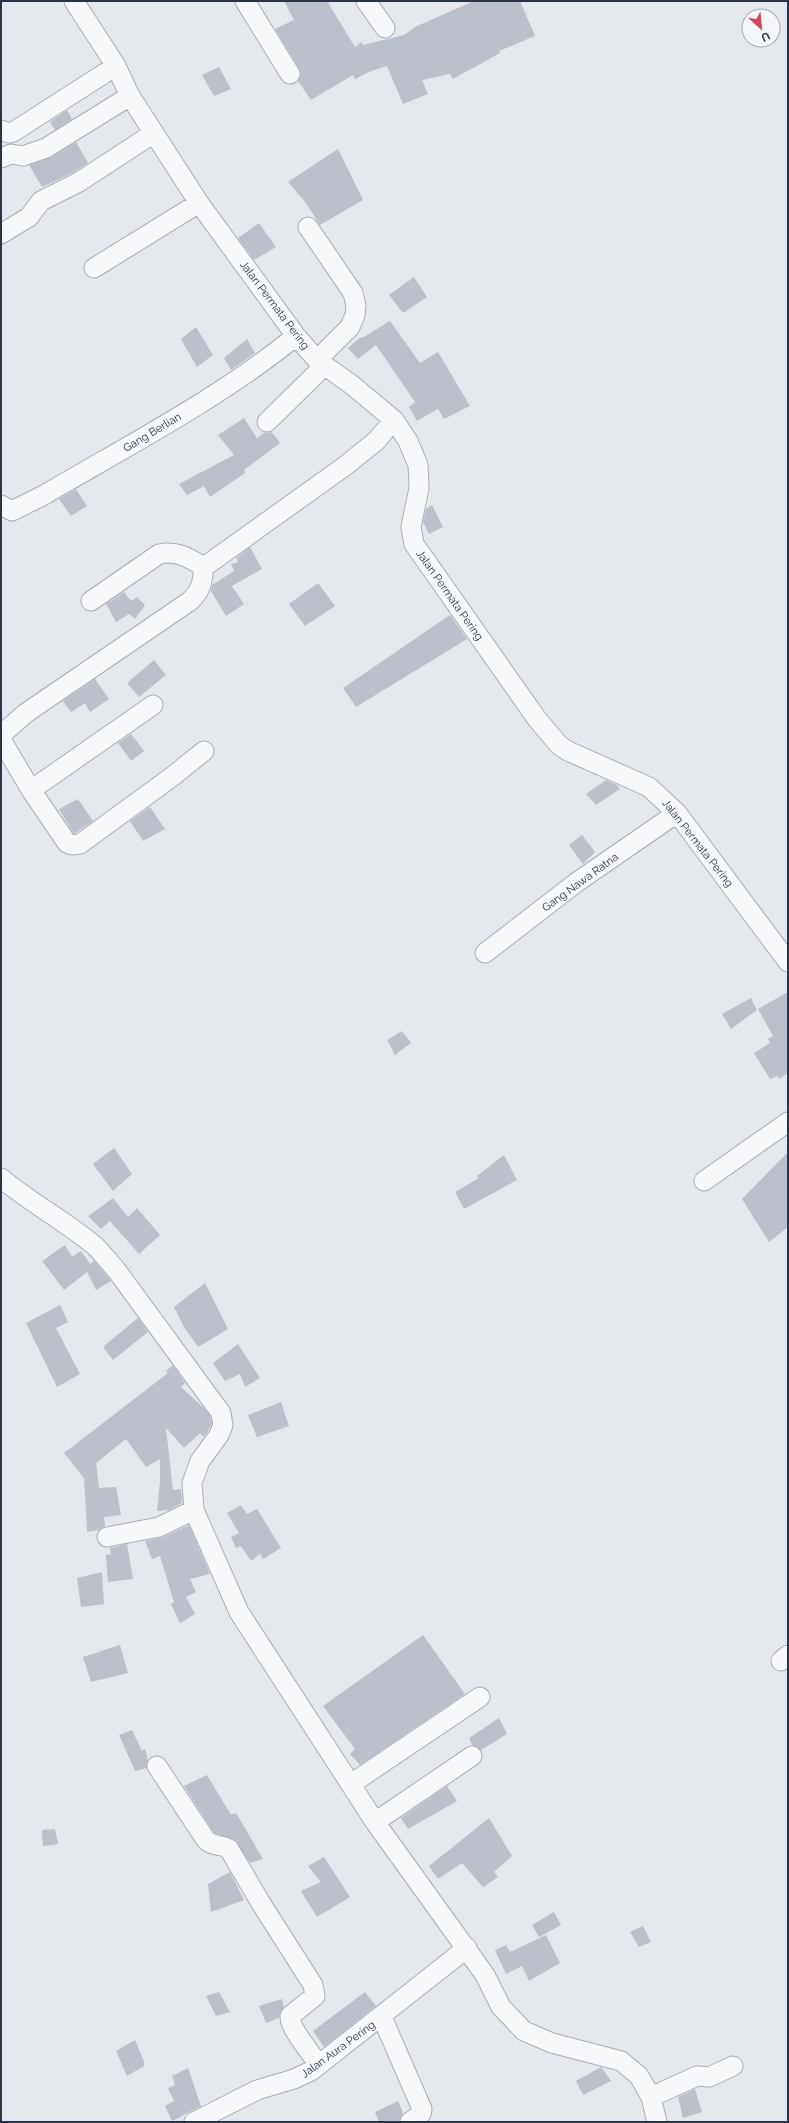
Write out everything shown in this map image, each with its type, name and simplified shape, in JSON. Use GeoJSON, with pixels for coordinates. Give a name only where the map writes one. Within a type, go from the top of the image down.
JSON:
{"type":"FeatureCollection","features":[{"type":"Feature","properties":{"kind":"street","name":"Jalan Permata Pering"},"geometry":{"type":"LineString","coordinates":[[74,1],[116,66],[130,96],[200,203],[296,336],[321,363],[352,385],[394,420],[408,441],[418,465],[419,488],[411,527],[414,544],[537,719],[560,745],[568,751],[649,788],[677,813],[788,962]]}},
{"type":"Feature","properties":{"kind":"street"},"geometry":{"type":"LineString","coordinates":[[245,1],[290,74]]}},
{"type":"Feature","properties":{"kind":"street"},"geometry":{"type":"LineString","coordinates":[[366,1],[385,28]]}},
{"type":"Feature","properties":{"kind":"street"},"geometry":{"type":"LineString","coordinates":[[1,130],[8,133],[12,132],[116,66]]}},
{"type":"Feature","properties":{"kind":"street"},"geometry":{"type":"LineString","coordinates":[[1,158],[11,154],[23,156],[46,148],[130,96]]}},
{"type":"Feature","properties":{"kind":"street"},"geometry":{"type":"LineString","coordinates":[[1,234],[29,217],[41,200],[79,182],[154,133]]}},
{"type":"Feature","properties":{"kind":"street"},"geometry":{"type":"LineString","coordinates":[[94,268],[200,203]]}},
{"type":"Feature","properties":{"kind":"street"},"geometry":{"type":"LineString","coordinates":[[267,422],[321,363],[350,327],[355,315],[356,306],[353,292],[308,227]]}},
{"type":"Feature","properties":{"kind":"street","name":"Gang Berlian"},"geometry":{"type":"LineString","coordinates":[[1,505],[12,511],[17,510],[44,495],[219,392],[271,357],[296,336]]}},
{"type":"Feature","properties":{"kind":"street"},"geometry":{"type":"LineString","coordinates":[[204,751],[173,776],[80,844],[72,845],[67,843],[31,790],[7,752],[2,741],[3,733],[26,713],[190,601],[199,592],[202,586],[204,567],[345,466],[376,441],[394,420]]}},
{"type":"Feature","properties":{"kind":"street"},"geometry":{"type":"LineString","coordinates":[[91,601],[159,554],[172,552],[182,554],[204,567]]}},
{"type":"Feature","properties":{"kind":"street"},"geometry":{"type":"LineString","coordinates":[[31,790],[152,705]]}},
{"type":"Feature","properties":{"kind":"street","name":"Gang Nawa Ratna"},"geometry":{"type":"LineString","coordinates":[[485,953],[577,882],[677,813]]}},
{"type":"Feature","properties":{"kind":"street"},"geometry":{"type":"LineString","coordinates":[[704,1181],[788,1122]]}},
{"type":"Feature","properties":{"kind":"street"},"geometry":{"type":"LineString","coordinates":[[1,1178],[25,1198],[62,1221],[102,1254],[118,1271],[221,1413],[223,1425],[220,1434],[200,1460],[192,1483],[194,1510],[239,1612],[375,1822],[467,1948],[485,1976],[500,2007],[524,2031],[552,2043],[621,2061],[639,2076],[651,2097],[657,2122]]}},
{"type":"Feature","properties":{"kind":"street"},"geometry":{"type":"LineString","coordinates":[[107,1537],[159,1527],[194,1510]]}},
{"type":"Feature","properties":{"kind":"street"},"geometry":{"type":"LineString","coordinates":[[351,1784],[480,1697]]}},
{"type":"Feature","properties":{"kind":"street"},"geometry":{"type":"LineString","coordinates":[[375,1822],[472,1756]]}},
{"type":"Feature","properties":{"kind":"street"},"geometry":{"type":"LineString","coordinates":[[157,1766],[206,1840],[210,1844],[225,1846],[229,1849],[313,1986],[315,1996],[290,2016],[290,2019],[296,2032],[319,2065]]}},
{"type":"Feature","properties":{"kind":"street","name":"Jalan Aura Pering"},"geometry":{"type":"LineString","coordinates":[[194,2122],[257,2090],[304,2076],[382,2017],[467,1948]]}},
{"type":"Feature","properties":{"kind":"street"},"geometry":{"type":"LineString","coordinates":[[382,2017],[422,2109],[421,2114],[410,2122]]}},
{"type":"Feature","properties":{"kind":"street"},"geometry":{"type":"LineString","coordinates":[[651,2097],[697,2076],[709,2077],[733,2066]]}},
{"type":"Feature","properties":{"kind":"building"},"geometry":{"type":"Polygon","coordinates":[[[284,1],[327,1],[355,47],[361,42],[363,45],[404,35],[417,26],[474,1],[520,1],[535,36],[499,51],[500,53],[453,79],[450,74],[422,80],[428,94],[403,104],[387,66],[371,71],[355,79],[353,75],[311,100],[298,81],[301,74],[299,68],[275,29],[294,20],[284,1]]]}},
{"type":"Feature","properties":{"kind":"building"},"geometry":{"type":"Polygon","coordinates":[[[219,67],[231,89],[214,96],[202,75],[219,67]]]}},
{"type":"Feature","properties":{"kind":"building"},"geometry":{"type":"Polygon","coordinates":[[[67,110],[72,119],[55,130],[50,122],[67,110]]]}},
{"type":"Feature","properties":{"kind":"building"},"geometry":{"type":"Polygon","coordinates":[[[76,142],[88,163],[74,172],[42,187],[29,165],[52,157],[76,142]]]}},
{"type":"Feature","properties":{"kind":"building"},"geometry":{"type":"Polygon","coordinates":[[[338,149],[363,200],[320,225],[306,203],[288,182],[338,149]]]}},
{"type":"Feature","properties":{"kind":"building"},"geometry":{"type":"Polygon","coordinates":[[[259,223],[276,247],[254,260],[238,238],[259,223]]]}},
{"type":"Feature","properties":{"kind":"building"},"geometry":{"type":"Polygon","coordinates":[[[414,277],[427,297],[403,313],[389,295],[414,277]]]}},
{"type":"Feature","properties":{"kind":"building"},"geometry":{"type":"Polygon","coordinates":[[[390,321],[420,363],[438,352],[470,406],[444,419],[438,409],[417,421],[409,407],[415,402],[376,345],[358,359],[348,348],[361,337],[362,338],[390,321]]]}},
{"type":"Feature","properties":{"kind":"building"},"geometry":{"type":"Polygon","coordinates":[[[196,327],[213,355],[197,367],[181,339],[196,327]]]}},
{"type":"Feature","properties":{"kind":"building"},"geometry":{"type":"Polygon","coordinates":[[[247,339],[255,353],[231,370],[224,358],[247,339]]]}},
{"type":"Feature","properties":{"kind":"building"},"geometry":{"type":"Polygon","coordinates":[[[244,418],[257,438],[264,433],[272,432],[280,443],[244,470],[245,473],[210,497],[204,486],[187,495],[179,484],[234,455],[218,435],[244,418]]]}},
{"type":"Feature","properties":{"kind":"building"},"geometry":{"type":"Polygon","coordinates":[[[76,489],[87,506],[71,516],[59,499],[76,489]]]}},
{"type":"Feature","properties":{"kind":"building"},"geometry":{"type":"Polygon","coordinates":[[[432,505],[443,527],[429,534],[423,522],[426,509],[432,505]]]}},
{"type":"Feature","properties":{"kind":"building"},"geometry":{"type":"Polygon","coordinates":[[[250,547],[262,569],[232,586],[244,604],[226,616],[211,591],[212,585],[234,571],[231,564],[238,562],[236,558],[250,547]]]}},
{"type":"Feature","properties":{"kind":"building"},"geometry":{"type":"Polygon","coordinates":[[[318,583],[335,606],[305,626],[289,604],[318,583]]]}},
{"type":"Feature","properties":{"kind":"building"},"geometry":{"type":"Polygon","coordinates":[[[124,592],[131,601],[137,597],[145,605],[135,619],[129,614],[116,622],[106,604],[124,592]]]}},
{"type":"Feature","properties":{"kind":"building"},"geometry":{"type":"Polygon","coordinates":[[[450,615],[467,639],[356,707],[343,688],[450,615]]]}},
{"type":"Feature","properties":{"kind":"building"},"geometry":{"type":"Polygon","coordinates":[[[154,660],[166,675],[139,697],[127,683],[154,660]]]}},
{"type":"Feature","properties":{"kind":"building"},"geometry":{"type":"Polygon","coordinates":[[[95,679],[109,699],[90,712],[85,703],[71,712],[63,701],[95,679]]]}},
{"type":"Feature","properties":{"kind":"building"},"geometry":{"type":"Polygon","coordinates":[[[131,734],[144,751],[131,761],[118,743],[131,734]]]}},
{"type":"Feature","properties":{"kind":"building"},"geometry":{"type":"Polygon","coordinates":[[[606,780],[617,785],[620,789],[596,805],[586,794],[606,780]]]}},
{"type":"Feature","properties":{"kind":"building"},"geometry":{"type":"Polygon","coordinates":[[[78,799],[93,821],[74,834],[59,809],[78,799]]]}},
{"type":"Feature","properties":{"kind":"building"},"geometry":{"type":"Polygon","coordinates":[[[150,807],[165,829],[143,841],[130,821],[150,807]]]}},
{"type":"Feature","properties":{"kind":"building"},"geometry":{"type":"Polygon","coordinates":[[[582,835],[595,852],[583,864],[569,845],[582,835]]]}},
{"type":"Feature","properties":{"kind":"building"},"geometry":{"type":"Polygon","coordinates":[[[788,992],[788,1073],[779,1079],[778,1076],[770,1079],[754,1053],[770,1043],[768,1039],[773,1036],[758,1009],[788,992]]]}},
{"type":"Feature","properties":{"kind":"building"},"geometry":{"type":"Polygon","coordinates":[[[751,998],[757,1010],[731,1029],[722,1014],[751,998]]]}},
{"type":"Feature","properties":{"kind":"building"},"geometry":{"type":"Polygon","coordinates":[[[402,1031],[411,1043],[395,1055],[387,1040],[402,1031]]]}},
{"type":"Feature","properties":{"kind":"building"},"geometry":{"type":"Polygon","coordinates":[[[114,1148],[132,1174],[113,1191],[93,1164],[114,1148]]]}},
{"type":"Feature","properties":{"kind":"building"},"geometry":{"type":"Polygon","coordinates":[[[788,1152],[788,1227],[769,1242],[742,1199],[788,1152]]]}},
{"type":"Feature","properties":{"kind":"building"},"geometry":{"type":"Polygon","coordinates":[[[504,1155],[517,1180],[464,1209],[455,1192],[479,1178],[477,1176],[504,1155]]]}},
{"type":"Feature","properties":{"kind":"building"},"geometry":{"type":"Polygon","coordinates":[[[113,1198],[128,1217],[137,1208],[160,1235],[139,1254],[110,1221],[101,1229],[88,1216],[113,1198]]]}},
{"type":"Feature","properties":{"kind":"building"},"geometry":{"type":"Polygon","coordinates":[[[65,1245],[72,1257],[81,1251],[90,1264],[94,1261],[111,1281],[96,1290],[87,1272],[64,1290],[42,1261],[65,1245]]]}},
{"type":"Feature","properties":{"kind":"building"},"geometry":{"type":"Polygon","coordinates":[[[205,1283],[228,1329],[198,1347],[184,1327],[174,1307],[205,1283]]]}},
{"type":"Feature","properties":{"kind":"building"},"geometry":{"type":"Polygon","coordinates":[[[60,1305],[68,1322],[56,1328],[80,1374],[57,1387],[26,1323],[60,1305]]]}},
{"type":"Feature","properties":{"kind":"building"},"geometry":{"type":"Polygon","coordinates":[[[138,1318],[148,1332],[113,1360],[103,1347],[138,1318]]]}},
{"type":"Feature","properties":{"kind":"building"},"geometry":{"type":"Polygon","coordinates":[[[238,1344],[260,1378],[245,1387],[240,1374],[225,1381],[213,1363],[238,1344]]]}},
{"type":"Feature","properties":{"kind":"building"},"geometry":{"type":"Polygon","coordinates":[[[173,1365],[185,1383],[181,1387],[204,1408],[211,1417],[212,1424],[204,1437],[200,1433],[184,1448],[166,1428],[173,1490],[181,1489],[182,1503],[169,1510],[157,1511],[160,1481],[160,1459],[146,1467],[126,1439],[96,1463],[99,1488],[116,1487],[121,1515],[104,1517],[105,1526],[99,1530],[87,1532],[84,1478],[64,1453],[168,1373],[166,1371],[173,1365]]]}},
{"type":"Feature","properties":{"kind":"building"},"geometry":{"type":"Polygon","coordinates":[[[281,1402],[289,1426],[257,1437],[248,1415],[281,1402]]]}},
{"type":"Feature","properties":{"kind":"building"},"geometry":{"type":"Polygon","coordinates":[[[241,1505],[247,1514],[257,1509],[281,1548],[263,1559],[260,1554],[251,1561],[241,1546],[236,1548],[231,1537],[239,1533],[227,1513],[241,1505]]]}},
{"type":"Feature","properties":{"kind":"building"},"geometry":{"type":"Polygon","coordinates":[[[189,1525],[210,1574],[190,1579],[196,1592],[186,1597],[195,1614],[180,1623],[171,1604],[174,1602],[160,1556],[152,1559],[145,1541],[164,1537],[189,1525]]]}},
{"type":"Feature","properties":{"kind":"building"},"geometry":{"type":"Polygon","coordinates":[[[127,1544],[133,1579],[108,1582],[106,1555],[111,1554],[110,1548],[127,1544]]]}},
{"type":"Feature","properties":{"kind":"building"},"geometry":{"type":"Polygon","coordinates":[[[102,1572],[104,1604],[81,1607],[77,1578],[102,1572]]]}},
{"type":"Feature","properties":{"kind":"building"},"geometry":{"type":"Polygon","coordinates":[[[423,1635],[465,1694],[360,1765],[350,1754],[355,1749],[323,1706],[423,1635]]]}},
{"type":"Feature","properties":{"kind":"building"},"geometry":{"type":"Polygon","coordinates":[[[120,1645],[128,1673],[91,1682],[83,1657],[120,1645]]]}},
{"type":"Feature","properties":{"kind":"building"},"geometry":{"type":"Polygon","coordinates":[[[499,1718],[507,1734],[481,1750],[472,1745],[469,1738],[499,1718]]]}},
{"type":"Feature","properties":{"kind":"building"},"geometry":{"type":"Polygon","coordinates":[[[132,1730],[142,1751],[145,1749],[148,1760],[147,1768],[135,1771],[119,1735],[132,1730]]]}},
{"type":"Feature","properties":{"kind":"building"},"geometry":{"type":"Polygon","coordinates":[[[207,1775],[231,1815],[236,1813],[263,1859],[250,1863],[235,1840],[214,1833],[184,1786],[207,1775]]]}},
{"type":"Feature","properties":{"kind":"building"},"geometry":{"type":"Polygon","coordinates":[[[447,1786],[457,1801],[408,1829],[401,1818],[447,1786]]]}},
{"type":"Feature","properties":{"kind":"building"},"geometry":{"type":"Polygon","coordinates":[[[489,1818],[512,1856],[494,1872],[498,1877],[483,1887],[462,1863],[438,1879],[429,1866],[489,1818]]]}},
{"type":"Feature","properties":{"kind":"building"},"geometry":{"type":"Polygon","coordinates":[[[55,1829],[58,1844],[43,1846],[42,1830],[55,1829]]]}},
{"type":"Feature","properties":{"kind":"building"},"geometry":{"type":"Polygon","coordinates":[[[324,1857],[350,1897],[317,1917],[301,1891],[321,1882],[308,1866],[324,1857]]]}},
{"type":"Feature","properties":{"kind":"building"},"geometry":{"type":"Polygon","coordinates":[[[230,1872],[244,1900],[211,1912],[208,1884],[230,1872]]]}},
{"type":"Feature","properties":{"kind":"building"},"geometry":{"type":"Polygon","coordinates":[[[554,1912],[561,1925],[539,1937],[532,1925],[554,1912]]]}},
{"type":"Feature","properties":{"kind":"building"},"geometry":{"type":"Polygon","coordinates":[[[643,1926],[651,1942],[639,1947],[630,1932],[643,1926]]]}},
{"type":"Feature","properties":{"kind":"building"},"geometry":{"type":"Polygon","coordinates":[[[546,1935],[560,1963],[529,1981],[522,1966],[506,1974],[495,1950],[506,1945],[510,1952],[546,1935]]]}},
{"type":"Feature","properties":{"kind":"building"},"geometry":{"type":"Polygon","coordinates":[[[219,1992],[230,2012],[216,2016],[206,1996],[219,1992]]]}},
{"type":"Feature","properties":{"kind":"building"},"geometry":{"type":"Polygon","coordinates":[[[365,1992],[376,2006],[324,2047],[313,2031],[365,1992]]]}},
{"type":"Feature","properties":{"kind":"building"},"geometry":{"type":"Polygon","coordinates":[[[282,1999],[284,2007],[280,2012],[279,2018],[266,2023],[259,2006],[282,1999]]]}},
{"type":"Feature","properties":{"kind":"building"},"geometry":{"type":"Polygon","coordinates":[[[135,2040],[144,2061],[144,2066],[127,2076],[116,2051],[135,2040]]]}},
{"type":"Feature","properties":{"kind":"building"},"geometry":{"type":"Polygon","coordinates":[[[601,2067],[611,2081],[583,2095],[576,2081],[601,2067]]]}},
{"type":"Feature","properties":{"kind":"building"},"geometry":{"type":"Polygon","coordinates":[[[188,2068],[201,2106],[172,2121],[165,2106],[174,2101],[168,2088],[175,2085],[172,2076],[188,2068]]]}},
{"type":"Feature","properties":{"kind":"building"},"geometry":{"type":"Polygon","coordinates":[[[695,2089],[702,2112],[683,2118],[678,2097],[695,2089]]]}},
{"type":"Feature","properties":{"kind":"building"},"geometry":{"type":"Polygon","coordinates":[[[398,2101],[403,2113],[399,2122],[379,2122],[375,2112],[398,2101]]]}}]}
